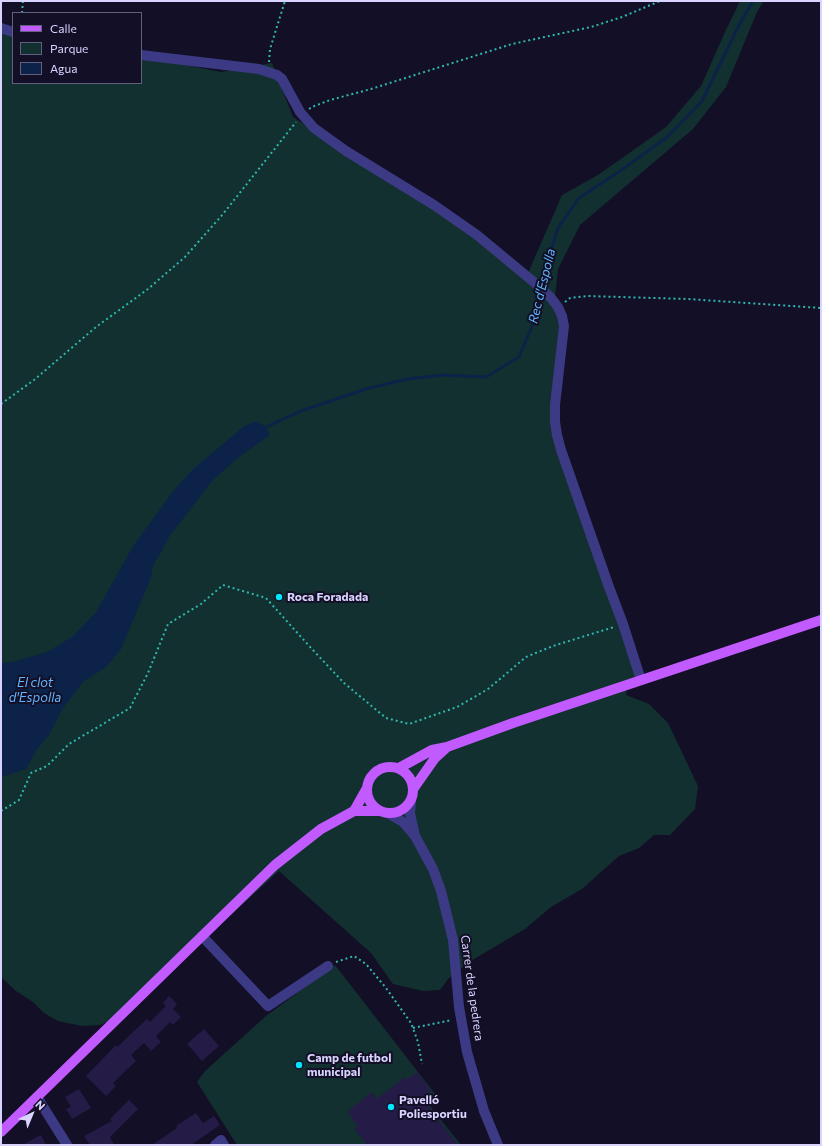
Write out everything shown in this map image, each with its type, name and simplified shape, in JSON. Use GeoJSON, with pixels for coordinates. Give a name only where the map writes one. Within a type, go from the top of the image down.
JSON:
{"type":"FeatureCollection","features":[{"type":"Feature","properties":{"kind":"main road"},"geometry":{"type":"LineString","coordinates":[[354,811],[369,780],[378,770],[386,767],[399,768],[432,750],[447,747],[821,620]]}},
{"type":"Feature","properties":{"kind":"main road"},"geometry":{"type":"LineString","coordinates":[[1,1132],[275,865],[321,829],[354,811],[402,811],[411,802],[414,788],[435,758],[447,747]]}},
{"type":"Feature","properties":{"kind":"main road"},"geometry":{"type":"LineString","coordinates":[[399,768],[409,776],[414,788]]}},
{"type":"Feature","properties":{"kind":"main road"},"geometry":{"type":"LineString","coordinates":[[366,788],[369,801],[384,812]]}},
{"type":"Feature","properties":{"kind":"street"},"geometry":{"type":"LineString","coordinates":[[1,28],[12,32]]}},
{"type":"Feature","properties":{"kind":"street"},"geometry":{"type":"LineString","coordinates":[[142,55],[268,70],[282,79],[303,116],[314,128],[327,138],[434,205],[477,235],[535,283],[558,307],[564,326],[555,405],[557,435],[641,680]]}},
{"type":"Feature","properties":{"kind":"street","name":"Carrer de la pedrera"},"geometry":{"type":"LineString","coordinates":[[411,802],[410,813],[416,836],[433,869],[447,914],[453,940],[455,971],[467,1052],[484,1111],[498,1145]]}},
{"type":"Feature","properties":{"kind":"street","name":"Carrer de la pedrera"},"geometry":{"type":"LineString","coordinates":[[384,812],[403,822],[416,836]]}},
{"type":"Feature","properties":{"kind":"street"},"geometry":{"type":"LineString","coordinates":[[202,936],[268,1006],[328,966]]}},
{"type":"Feature","properties":{"kind":"street"},"geometry":{"type":"LineString","coordinates":[[37,1097],[67,1145]]}},
{"type":"Feature","properties":{"kind":"street"},"geometry":{"type":"LineString","coordinates":[[215,1145],[221,1140],[224,1145]]}},
{"type":"Feature","properties":{"kind":"path"},"geometry":{"type":"LineString","coordinates":[[22,12],[23,1]]}},
{"type":"Feature","properties":{"kind":"path"},"geometry":{"type":"LineString","coordinates":[[268,70],[270,49],[285,1]]}},
{"type":"Feature","properties":{"kind":"path"},"geometry":{"type":"LineString","coordinates":[[1,404],[34,380],[96,327],[148,289],[185,257],[235,199],[292,126],[312,107],[330,100],[390,83],[512,44],[591,27],[622,17],[660,1]]}},
{"type":"Feature","properties":{"kind":"path"},"geometry":{"type":"LineString","coordinates":[[558,307],[570,298],[587,296],[688,299],[821,308]]}},
{"type":"Feature","properties":{"kind":"path"},"geometry":{"type":"LineString","coordinates":[[1,811],[19,800],[31,773],[47,766],[68,744],[130,708],[148,673],[168,624],[201,604],[223,585],[266,598],[344,683],[386,718],[409,724],[457,707],[488,689],[526,657],[553,646],[623,624]]}},
{"type":"Feature","properties":{"kind":"path"},"geometry":{"type":"LineString","coordinates":[[328,966],[354,956],[366,964],[386,988],[411,1023],[418,1042],[422,1064]]}},
{"type":"Feature","properties":{"kind":"path"},"geometry":{"type":"LineString","coordinates":[[413,1028],[461,1018]]}},
{"type":"Feature","properties":{"kind":"green space"},"geometry":{"type":"Polygon","coordinates":[[[740,1],[764,1],[757,12],[726,87],[693,129],[580,225],[558,269],[554,306],[563,315],[556,427],[643,681],[627,687],[626,695],[649,704],[668,723],[698,786],[695,809],[670,835],[654,835],[639,848],[619,856],[582,889],[551,907],[525,929],[469,962],[448,979],[440,990],[423,991],[393,984],[371,953],[279,871],[120,1016],[100,1025],[82,1026],[58,1021],[44,1013],[33,1002],[16,991],[1,977],[1,29],[12,32],[12,84],[142,84],[142,56],[221,72],[272,63],[293,117],[477,236],[525,280],[562,195],[598,175],[666,127],[701,86],[740,1]]]}},
{"type":"Feature","properties":{"kind":"green space"},"geometry":{"type":"Polygon","coordinates":[[[335,965],[439,1099],[430,1106],[461,1145],[237,1145],[197,1082],[205,1071],[266,1016],[335,965]]]}},
{"type":"Feature","properties":{"kind":"water","name":"El clot d'Espolla"},"geometry":{"type":"Polygon","coordinates":[[[256,421],[266,427],[270,435],[239,457],[213,480],[169,537],[153,565],[151,578],[120,651],[106,667],[83,682],[63,708],[49,735],[38,748],[26,769],[1,777],[1,663],[12,662],[47,652],[72,637],[96,612],[133,546],[174,490],[193,469],[243,427],[256,421]]]}},
{"type":"Feature","properties":{"kind":"building"},"geometry":{"type":"Polygon","coordinates":[[[169,996],[177,1004],[173,1009],[181,1017],[173,1025],[170,1022],[156,1036],[161,1042],[151,1051],[144,1043],[131,1055],[136,1061],[113,1083],[116,1086],[106,1096],[86,1076],[116,1045],[117,1047],[147,1019],[150,1022],[166,1006],[163,1003],[169,996]]]}},
{"type":"Feature","properties":{"kind":"building"},"geometry":{"type":"Polygon","coordinates":[[[204,1029],[219,1046],[202,1061],[187,1044],[204,1029]]]}},
{"type":"Feature","properties":{"kind":"building","name":"Pavelló Poliesportiu"},"geometry":{"type":"Polygon","coordinates":[[[417,1072],[431,1091],[422,1098],[458,1145],[367,1145],[354,1128],[358,1126],[347,1112],[372,1092],[377,1099],[405,1077],[407,1079],[417,1072]]]}},
{"type":"Feature","properties":{"kind":"building"},"geometry":{"type":"Polygon","coordinates":[[[79,1089],[91,1108],[72,1119],[66,1109],[71,1107],[65,1097],[79,1089]]]}},
{"type":"Feature","properties":{"kind":"building"},"geometry":{"type":"Polygon","coordinates":[[[129,1100],[138,1109],[110,1137],[114,1145],[90,1145],[84,1136],[112,1121],[110,1119],[129,1100]]]}},
{"type":"Feature","properties":{"kind":"building"},"geometry":{"type":"Polygon","coordinates":[[[196,1113],[203,1123],[214,1116],[220,1125],[191,1145],[152,1145],[177,1128],[176,1126],[196,1113]]]}},
{"type":"Feature","properties":{"kind":"building"},"geometry":{"type":"Polygon","coordinates":[[[41,1135],[46,1145],[22,1145],[41,1135]]]}},
{"type":"Feature","properties":{"kind":"waterway","name":"Rec d'Espolla"},"geometry":{"type":"LineString","coordinates":[[540,284],[558,228],[579,198],[666,138],[702,101],[739,25],[753,1]]}},
{"type":"Feature","properties":{"kind":"waterway","name":"Rec d'Espolla"},"geometry":{"type":"LineString","coordinates":[[266,427],[301,411],[366,389],[407,379],[443,375],[486,377],[519,357],[533,324],[539,289]]}},
{"type":"Feature","properties":{"kind":"place","name":"Roca Foradada"},"geometry":{"type":"Point","coordinates":[279,597]}},
{"type":"Feature","properties":{"kind":"place","name":"Camp de futbol municipal"},"geometry":{"type":"Point","coordinates":[299,1065]}},
{"type":"Feature","properties":{"kind":"place","name":"Pavelló Poliesportiu"},"geometry":{"type":"Point","coordinates":[391,1107]}}]}
